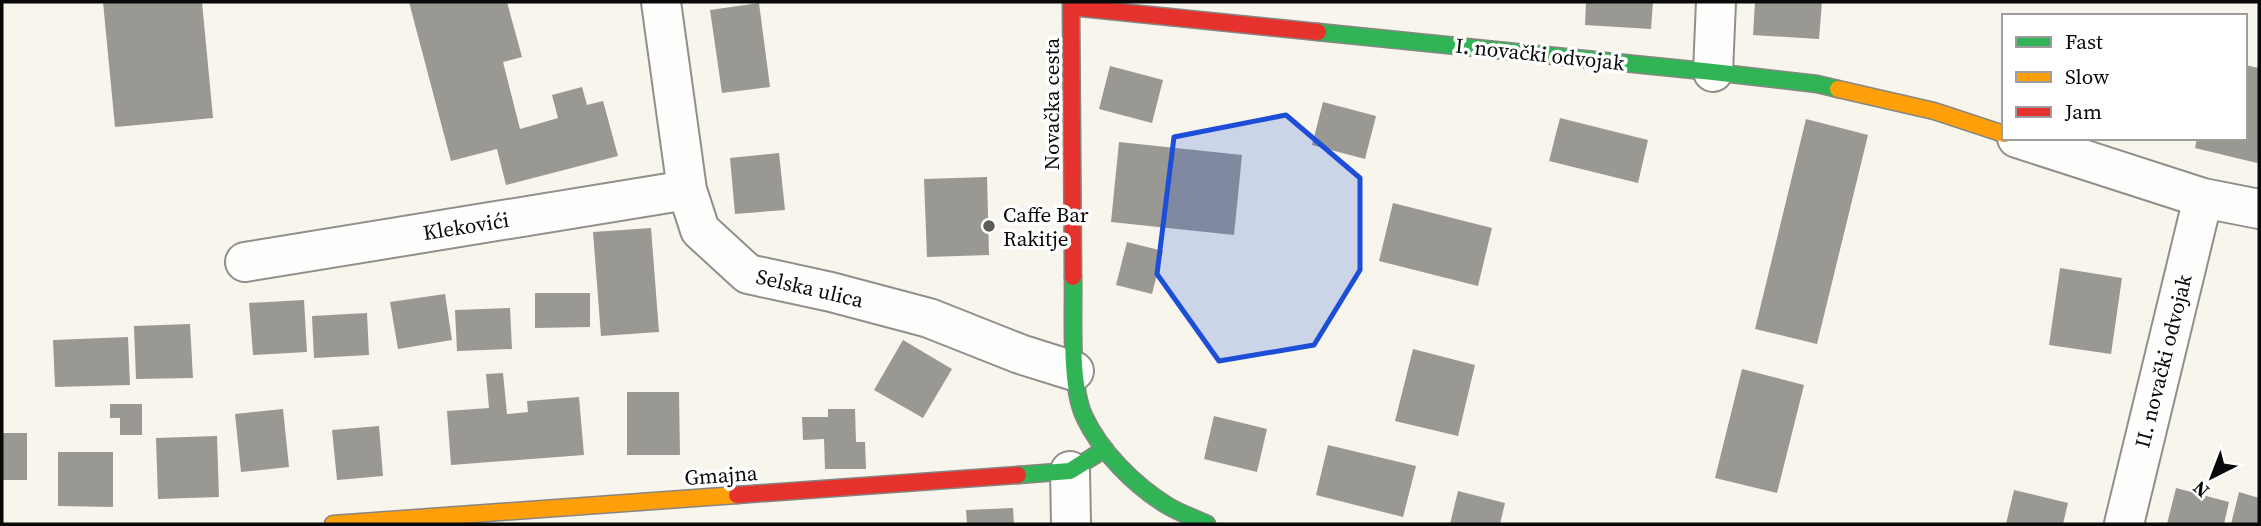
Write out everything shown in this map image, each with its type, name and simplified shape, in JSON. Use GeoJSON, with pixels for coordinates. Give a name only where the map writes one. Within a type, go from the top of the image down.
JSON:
{"type":"FeatureCollection","features":[{"type":"Feature","properties":{"kind":"street","name":"Selska ulica"},"geometry":{"type":"LineString","coordinates":[[662,2],[687,190],[700,230],[748,274],[831,292],[929,318],[1020,354],[1074,371]]}},
{"type":"Feature","properties":{"kind":"street"},"geometry":{"type":"LineString","coordinates":[[1713,72],[1716,2]]}},
{"type":"Feature","properties":{"kind":"street","name":"I. novački odvojak"},"geometry":{"type":"LineString","coordinates":[[1071,4],[1817,84],[1934,111],[2002,133]]}},
{"type":"Feature","properties":{"kind":"street","name":"Novačka cesta"},"geometry":{"type":"LineString","coordinates":[[1071,4],[1074,371],[1083,415],[1105,449],[1131,477],[1168,506],[1207,524]]}},
{"type":"Feature","properties":{"kind":"street"},"geometry":{"type":"LineString","coordinates":[[2023,140],[2203,198],[2259,209]]}},
{"type":"Feature","properties":{"kind":"street","name":"Klekovići"},"geometry":{"type":"LineString","coordinates":[[245,262],[687,190]]}},
{"type":"Feature","properties":{"kind":"street","name":"II. novački odvojak"},"geometry":{"type":"LineString","coordinates":[[2124,524],[2203,198]]}},
{"type":"Feature","properties":{"kind":"street","name":"Gmajna"},"geometry":{"type":"LineString","coordinates":[[333,524],[1070,471],[1105,449]]}},
{"type":"Feature","properties":{"kind":"street"},"geometry":{"type":"LineString","coordinates":[[1070,471],[1071,524]]}},
{"type":"Feature","properties":{"kind":"highlighted area"},"geometry":{"type":"Polygon","coordinates":[[[1286,115],[1360,178],[1360,270],[1314,345],[1219,361],[1157,274],[1174,137],[1286,115]]]}},
{"type":"Feature","properties":{"kind":"building"},"geometry":{"type":"Polygon","coordinates":[[[103,2],[202,2],[213,118],[115,127],[103,2]]]}},
{"type":"Feature","properties":{"kind":"building"},"geometry":{"type":"Polygon","coordinates":[[[409,2],[507,2],[522,57],[503,62],[520,129],[558,118],[552,95],[582,87],[587,105],[603,101],[618,156],[506,185],[497,149],[451,161],[409,2]]]}},
{"type":"Feature","properties":{"kind":"building"},"geometry":{"type":"Polygon","coordinates":[[[1586,2],[1653,2],[1651,29],[1585,25],[1586,2]]]}},
{"type":"Feature","properties":{"kind":"building"},"geometry":{"type":"Polygon","coordinates":[[[1755,2],[1822,2],[1819,39],[1753,35],[1755,2]]]}},
{"type":"Feature","properties":{"kind":"building"},"geometry":{"type":"Polygon","coordinates":[[[759,3],[770,87],[722,93],[710,10],[759,3]]]}},
{"type":"Feature","properties":{"kind":"building"},"geometry":{"type":"Polygon","coordinates":[[[2247,65],[2259,68],[2257,163],[2195,148],[2197,140],[2247,140],[2247,65]]]}},
{"type":"Feature","properties":{"kind":"building"},"geometry":{"type":"Polygon","coordinates":[[[1110,66],[1163,80],[1152,123],[1099,109],[1110,66]]]}},
{"type":"Feature","properties":{"kind":"building"},"geometry":{"type":"Polygon","coordinates":[[[1323,102],[1376,116],[1365,159],[1312,145],[1323,102]]]}},
{"type":"Feature","properties":{"kind":"building"},"geometry":{"type":"Polygon","coordinates":[[[1560,118],[1648,140],[1638,183],[1549,161],[1560,118]]]}},
{"type":"Feature","properties":{"kind":"building"},"geometry":{"type":"Polygon","coordinates":[[[1806,119],[1868,135],[1817,344],[1755,329],[1806,119]]]}},
{"type":"Feature","properties":{"kind":"building"},"geometry":{"type":"Polygon","coordinates":[[[1119,142],[1242,155],[1234,235],[1111,222],[1119,142]]]}},
{"type":"Feature","properties":{"kind":"building"},"geometry":{"type":"Polygon","coordinates":[[[779,153],[785,210],[735,214],[730,158],[779,153]]]}},
{"type":"Feature","properties":{"kind":"building"},"geometry":{"type":"Polygon","coordinates":[[[987,177],[989,255],[927,257],[924,179],[987,177]]]}},
{"type":"Feature","properties":{"kind":"building"},"geometry":{"type":"Polygon","coordinates":[[[1393,203],[1492,228],[1478,286],[1379,261],[1393,203]]]}},
{"type":"Feature","properties":{"kind":"building"},"geometry":{"type":"Polygon","coordinates":[[[651,228],[659,332],[601,336],[593,232],[651,228]]]}},
{"type":"Feature","properties":{"kind":"building"},"geometry":{"type":"Polygon","coordinates":[[[1127,242],[1163,251],[1152,294],[1116,285],[1127,242]]]}},
{"type":"Feature","properties":{"kind":"building"},"geometry":{"type":"Polygon","coordinates":[[[2060,268],[2122,278],[2111,354],[2049,345],[2060,268]]]}},
{"type":"Feature","properties":{"kind":"building"},"geometry":{"type":"Polygon","coordinates":[[[535,293],[590,293],[590,327],[535,328],[535,293]]]}},
{"type":"Feature","properties":{"kind":"building"},"geometry":{"type":"Polygon","coordinates":[[[445,294],[452,340],[398,349],[390,302],[445,294]]]}},
{"type":"Feature","properties":{"kind":"building"},"geometry":{"type":"Polygon","coordinates":[[[304,300],[307,352],[253,355],[249,303],[304,300]]]}},
{"type":"Feature","properties":{"kind":"building"},"geometry":{"type":"Polygon","coordinates":[[[510,308],[512,349],[457,351],[455,310],[510,308]]]}},
{"type":"Feature","properties":{"kind":"building"},"geometry":{"type":"Polygon","coordinates":[[[367,313],[369,355],[314,358],[312,316],[367,313]]]}},
{"type":"Feature","properties":{"kind":"building"},"geometry":{"type":"Polygon","coordinates":[[[190,324],[193,378],[136,379],[134,326],[190,324]]]}},
{"type":"Feature","properties":{"kind":"building"},"geometry":{"type":"Polygon","coordinates":[[[128,337],[130,385],[55,387],[53,340],[128,337]]]}},
{"type":"Feature","properties":{"kind":"building"},"geometry":{"type":"Polygon","coordinates":[[[903,340],[952,369],[923,418],[874,390],[903,340]]]}},
{"type":"Feature","properties":{"kind":"building"},"geometry":{"type":"Polygon","coordinates":[[[1413,349],[1475,365],[1458,436],[1395,421],[1413,349]]]}},
{"type":"Feature","properties":{"kind":"building"},"geometry":{"type":"Polygon","coordinates":[[[1742,369],[1804,385],[1777,493],[1715,478],[1742,369]]]}},
{"type":"Feature","properties":{"kind":"building"},"geometry":{"type":"Polygon","coordinates":[[[503,373],[507,414],[528,412],[527,401],[579,397],[584,455],[451,465],[447,411],[489,408],[486,374],[503,373]]]}},
{"type":"Feature","properties":{"kind":"building"},"geometry":{"type":"Polygon","coordinates":[[[627,392],[679,392],[680,455],[627,455],[627,392]]]}},
{"type":"Feature","properties":{"kind":"building"},"geometry":{"type":"Polygon","coordinates":[[[110,404],[142,404],[142,435],[120,435],[120,418],[110,418],[110,404]]]}},
{"type":"Feature","properties":{"kind":"building"},"geometry":{"type":"Polygon","coordinates":[[[283,409],[289,467],[241,472],[235,414],[283,409]]]}},
{"type":"Feature","properties":{"kind":"building"},"geometry":{"type":"Polygon","coordinates":[[[828,409],[855,409],[856,442],[865,442],[866,469],[825,469],[824,439],[803,440],[802,417],[828,417],[828,409]]]}},
{"type":"Feature","properties":{"kind":"building"},"geometry":{"type":"Polygon","coordinates":[[[1214,416],[1267,429],[1257,472],[1204,459],[1214,416]]]}},
{"type":"Feature","properties":{"kind":"building"},"geometry":{"type":"Polygon","coordinates":[[[379,426],[383,476],[337,480],[332,430],[379,426]]]}},
{"type":"Feature","properties":{"kind":"building"},"geometry":{"type":"Polygon","coordinates":[[[2,433],[27,433],[27,480],[2,480],[2,433]]]}},
{"type":"Feature","properties":{"kind":"building"},"geometry":{"type":"Polygon","coordinates":[[[217,436],[219,497],[158,499],[156,438],[217,436]]]}},
{"type":"Feature","properties":{"kind":"building"},"geometry":{"type":"Polygon","coordinates":[[[1328,445],[1416,466],[1403,517],[1316,495],[1328,445]]]}},
{"type":"Feature","properties":{"kind":"building"},"geometry":{"type":"Polygon","coordinates":[[[58,452],[113,452],[113,507],[58,506],[58,452]]]}},
{"type":"Feature","properties":{"kind":"building"},"geometry":{"type":"Polygon","coordinates":[[[2176,488],[2229,502],[2224,524],[2167,524],[2176,488]]]}},
{"type":"Feature","properties":{"kind":"building"},"geometry":{"type":"Polygon","coordinates":[[[2014,490],[2068,503],[2063,524],[2006,524],[2014,490]]]}},
{"type":"Feature","properties":{"kind":"building"},"geometry":{"type":"Polygon","coordinates":[[[1458,491],[1505,503],[1500,524],[1450,524],[1458,491]]]}},
{"type":"Feature","properties":{"kind":"building"},"geometry":{"type":"Polygon","coordinates":[[[2239,492],[2259,498],[2259,524],[2231,524],[2239,492]]]}},
{"type":"Feature","properties":{"kind":"building"},"geometry":{"type":"Polygon","coordinates":[[[1013,508],[1014,524],[967,524],[966,510],[1013,508]]]}},
{"type":"Feature","properties":{"kind":"traffic: fast"},"geometry":{"type":"LineString","coordinates":[[1318,32],[1713,72],[1817,84],[1838,89]]}},
{"type":"Feature","properties":{"kind":"traffic: fast"},"geometry":{"type":"LineString","coordinates":[[1073,277],[1076,386],[1079,402],[1091,429],[1109,455],[1143,488],[1168,506],[1207,524]]}},
{"type":"Feature","properties":{"kind":"traffic: fast"},"geometry":{"type":"LineString","coordinates":[[1018,475],[1070,471],[1105,449]]}},
{"type":"Feature","properties":{"kind":"traffic: slow"},"geometry":{"type":"LineString","coordinates":[[1838,89],[1934,111],[2002,133]]}},
{"type":"Feature","properties":{"kind":"traffic: slow"},"geometry":{"type":"LineString","coordinates":[[333,524],[737,495]]}},
{"type":"Feature","properties":{"kind":"traffic: jam"},"geometry":{"type":"LineString","coordinates":[[1071,2],[1073,277]]}},
{"type":"Feature","properties":{"kind":"traffic: jam"},"geometry":{"type":"LineString","coordinates":[[1071,7],[1318,32]]}},
{"type":"Feature","properties":{"kind":"traffic: jam"},"geometry":{"type":"LineString","coordinates":[[737,495],[1018,475]]}},
{"type":"Feature","properties":{"kind":"place","name":"Caffe Bar Rakitje"},"geometry":{"type":"Point","coordinates":[989,226]}}]}
